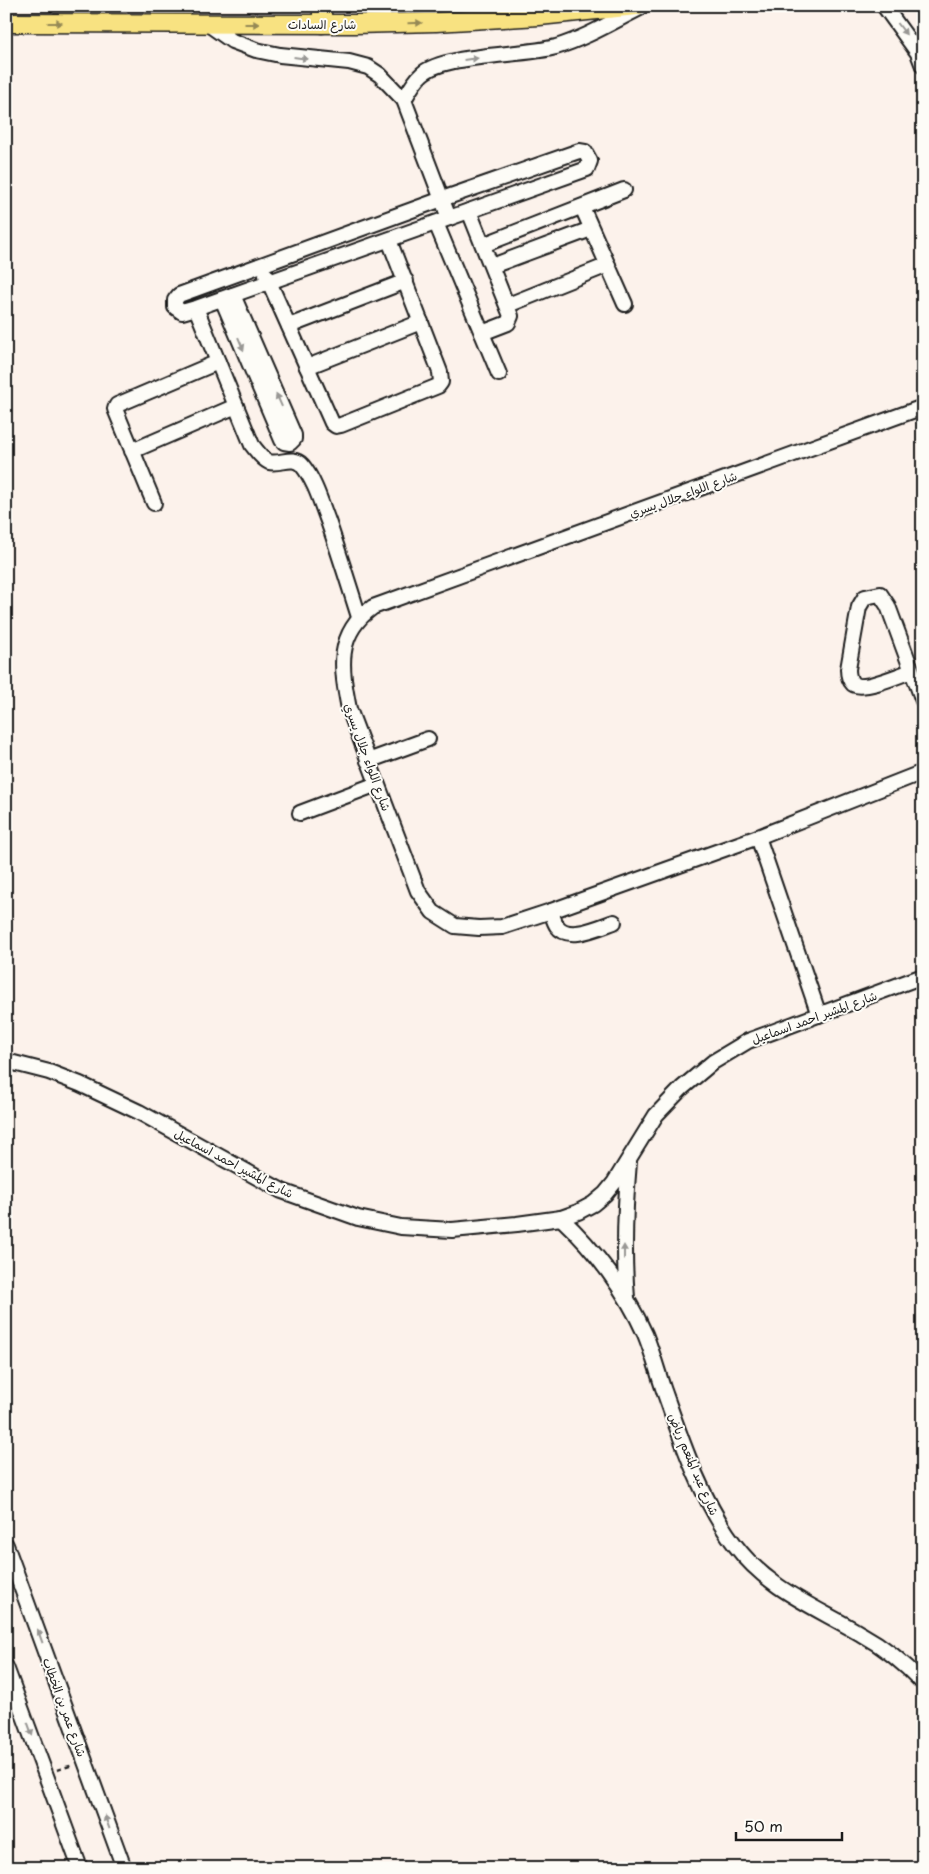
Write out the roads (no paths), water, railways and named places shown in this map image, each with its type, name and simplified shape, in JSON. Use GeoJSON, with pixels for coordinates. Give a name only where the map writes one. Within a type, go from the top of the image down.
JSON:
{"type":"FeatureCollection","features":[{"type":"Feature","properties":{"kind":"main road"},"geometry":{"type":"LineString","coordinates":[[322,6],[322,24]]}},
{"type":"Feature","properties":{"kind":"main road","name":"شارع السادات"},"geometry":{"type":"LineString","coordinates":[[6,23],[322,24],[446,22],[539,16],[636,6]]}},
{"type":"Feature","properties":{"kind":"street"},"geometry":{"type":"LineString","coordinates":[[404,100],[422,74],[433,67],[451,61],[556,47],[578,40],[643,6]]}},
{"type":"Feature","properties":{"kind":"street"},"geometry":{"type":"LineString","coordinates":[[884,6],[921,54]]}},
{"type":"Feature","properties":{"kind":"street"},"geometry":{"type":"LineString","coordinates":[[208,24],[232,41],[256,50],[280,55],[349,62],[368,68],[380,75],[404,100],[442,199],[443,221],[482,333],[499,374]]}},
{"type":"Feature","properties":{"kind":"street"},"geometry":{"type":"LineString","coordinates":[[579,151],[584,152],[588,156],[590,161],[587,169],[469,211],[196,308],[179,311],[175,307],[175,300],[179,295],[579,151]]}},
{"type":"Feature","properties":{"kind":"street"},"geometry":{"type":"LineString","coordinates":[[483,245],[624,190]]}},
{"type":"Feature","properties":{"kind":"street"},"geometry":{"type":"LineString","coordinates":[[582,207],[625,304]]}},
{"type":"Feature","properties":{"kind":"street"},"geometry":{"type":"LineString","coordinates":[[469,211],[511,316],[508,323],[482,333]]}},
{"type":"Feature","properties":{"kind":"street"},"geometry":{"type":"LineString","coordinates":[[492,266],[591,229]]}},
{"type":"Feature","properties":{"kind":"street"},"geometry":{"type":"LineString","coordinates":[[262,265],[332,423],[336,426],[438,386],[441,382],[440,372],[389,240]]}},
{"type":"Feature","properties":{"kind":"street"},"geometry":{"type":"LineString","coordinates":[[508,306],[608,265]]}},
{"type":"Feature","properties":{"kind":"street"},"geometry":{"type":"LineString","coordinates":[[289,326],[406,281]]}},
{"type":"Feature","properties":{"kind":"street"},"geometry":{"type":"LineString","coordinates":[[228,297],[294,435],[294,439],[290,443],[282,440],[228,297]]}},
{"type":"Feature","properties":{"kind":"street"},"geometry":{"type":"LineString","coordinates":[[196,308],[252,445],[269,462],[295,461],[301,464],[310,478],[343,564],[360,617]]}},
{"type":"Feature","properties":{"kind":"street"},"geometry":{"type":"LineString","coordinates":[[307,367],[421,322]]}},
{"type":"Feature","properties":{"kind":"street"},"geometry":{"type":"LineString","coordinates":[[154,503],[132,451],[116,405],[218,362]]}},
{"type":"Feature","properties":{"kind":"street"},"geometry":{"type":"LineString","coordinates":[[132,451],[236,406]]}},
{"type":"Feature","properties":{"kind":"street","name":"شارع اللواء جلال يسري"},"geometry":{"type":"LineString","coordinates":[[923,407],[373,607],[360,617],[347,639],[343,659],[348,709],[418,892],[433,912],[455,926],[479,928],[502,926],[551,911],[758,837],[923,772]]}},
{"type":"Feature","properties":{"kind":"street"},"geometry":{"type":"LineString","coordinates":[[912,671],[863,687],[853,684],[849,677],[848,669],[859,607],[865,597],[880,594],[888,606],[912,671],[923,701]]}},
{"type":"Feature","properties":{"kind":"street"},"geometry":{"type":"LineString","coordinates":[[368,761],[428,739]]}},
{"type":"Feature","properties":{"kind":"street"},"geometry":{"type":"LineString","coordinates":[[300,813],[377,784]]}},
{"type":"Feature","properties":{"kind":"street"},"geometry":{"type":"LineString","coordinates":[[758,837],[819,1015]]}},
{"type":"Feature","properties":{"kind":"street"},"geometry":{"type":"LineString","coordinates":[[551,911],[558,928],[568,934],[581,933],[614,922]]}},
{"type":"Feature","properties":{"kind":"street","name":"شارع المشير احمد اسماعيل"},"geometry":{"type":"LineString","coordinates":[[6,1061],[49,1072],[80,1084],[139,1112],[282,1191],[358,1218],[401,1227],[452,1230],[518,1224],[561,1218],[593,1204],[605,1194],[656,1115],[682,1088],[713,1062],[748,1041],[923,976]]}},
{"type":"Feature","properties":{"kind":"street","name":"شارع عبد المنعم رياض"},"geometry":{"type":"LineString","coordinates":[[627,1301],[624,1250],[629,1159]]}},
{"type":"Feature","properties":{"kind":"street","name":"شارع عبد المنعم رياض"},"geometry":{"type":"LineString","coordinates":[[561,1218],[593,1252],[627,1301],[646,1336],[666,1397],[700,1486],[716,1518],[736,1546],[759,1572],[787,1594],[862,1634],[890,1653],[923,1683]]}},
{"type":"Feature","properties":{"kind":"street","name":"شارع عمر بن الخطاب"},"geometry":{"type":"LineString","coordinates":[[6,1545],[124,1868]]}},
{"type":"Feature","properties":{"kind":"street"},"geometry":{"type":"LineString","coordinates":[[6,1667],[80,1868]]}}]}
